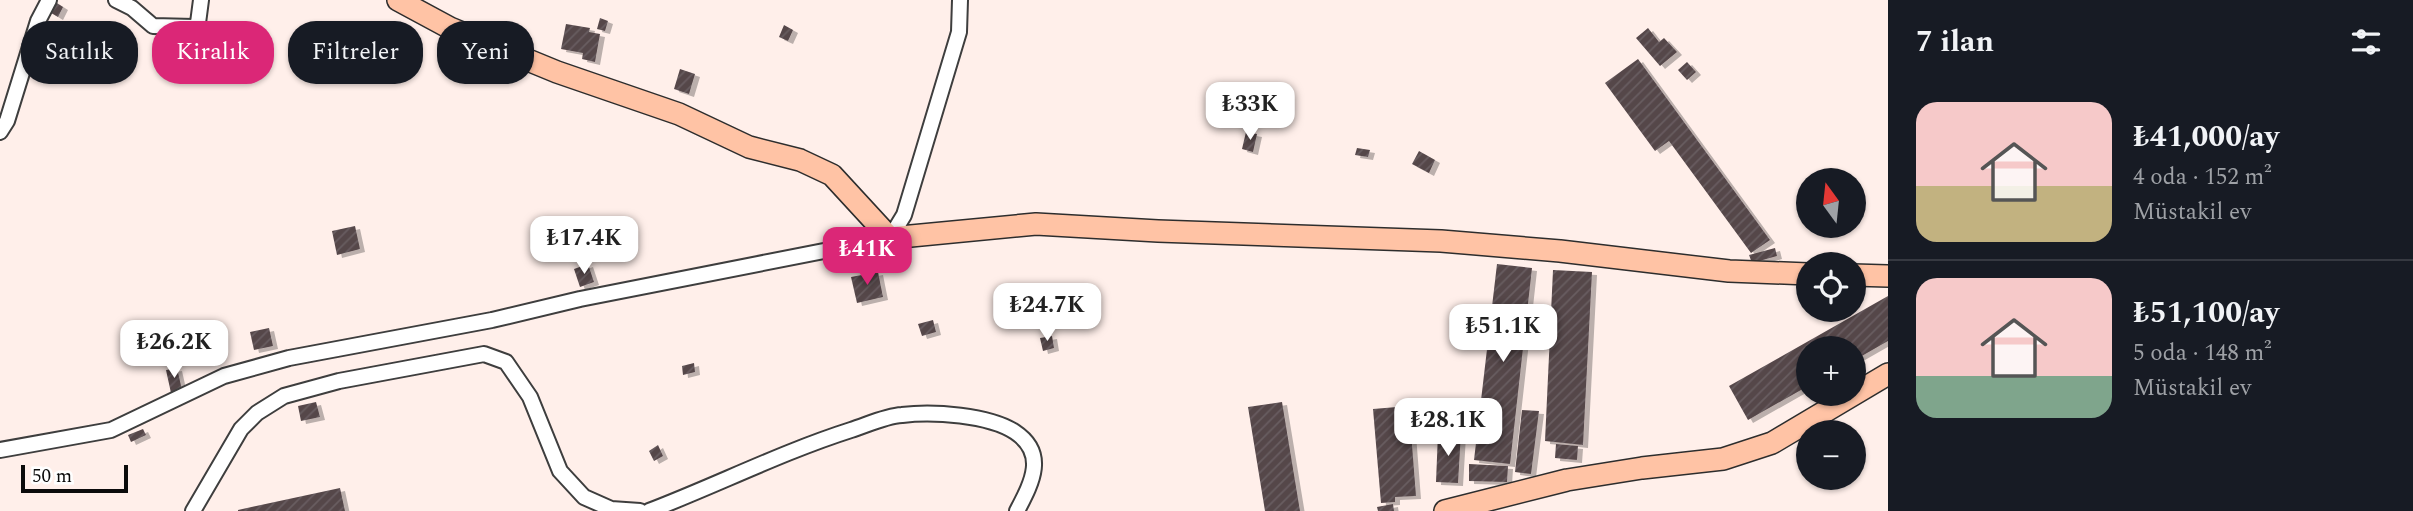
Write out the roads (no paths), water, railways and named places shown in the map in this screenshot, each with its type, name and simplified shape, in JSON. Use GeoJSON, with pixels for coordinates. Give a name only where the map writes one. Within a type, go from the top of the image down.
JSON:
{"type":"FeatureCollection","features":[{"type":"Feature","properties":{"kind":"main road"},"geometry":{"type":"LineString","coordinates":[[398,0],[450,28],[557,72],[679,114],[749,147],[800,160],[832,175],[890,238],[1036,224],[1441,241],[1560,251],[1729,271],[1796,274]]}},
{"type":"Feature","properties":{"kind":"main road"},"geometry":{"type":"LineString","coordinates":[[1866,275],[1888,276]]}},
{"type":"Feature","properties":{"kind":"main road"},"geometry":{"type":"LineString","coordinates":[[1445,511],[1567,480],[1723,459],[1772,443],[1888,374]]}},
{"type":"Feature","properties":{"kind":"street"},"geometry":{"type":"LineString","coordinates":[[0,132],[7,121],[38,21],[49,0]]}},
{"type":"Feature","properties":{"kind":"street"},"geometry":{"type":"LineString","coordinates":[[116,0],[132,8],[153,26],[194,27],[198,23],[201,0]]}},
{"type":"Feature","properties":{"kind":"street"},"geometry":{"type":"LineString","coordinates":[[0,450],[111,430],[224,376],[289,358],[492,320],[593,296],[890,238],[904,215],[959,32],[960,0]]}},
{"type":"Feature","properties":{"kind":"street"},"geometry":{"type":"LineString","coordinates":[[192,511],[241,429],[257,413],[284,396],[339,381],[484,354],[506,362],[530,397],[560,471],[584,497],[611,509],[640,511]]}},
{"type":"Feature","properties":{"kind":"street"},"geometry":{"type":"LineString","coordinates":[[649,511],[758,465],[853,430],[900,415],[948,414],[1004,425],[1024,438],[1035,459],[1032,482],[1017,511]]}}]}
